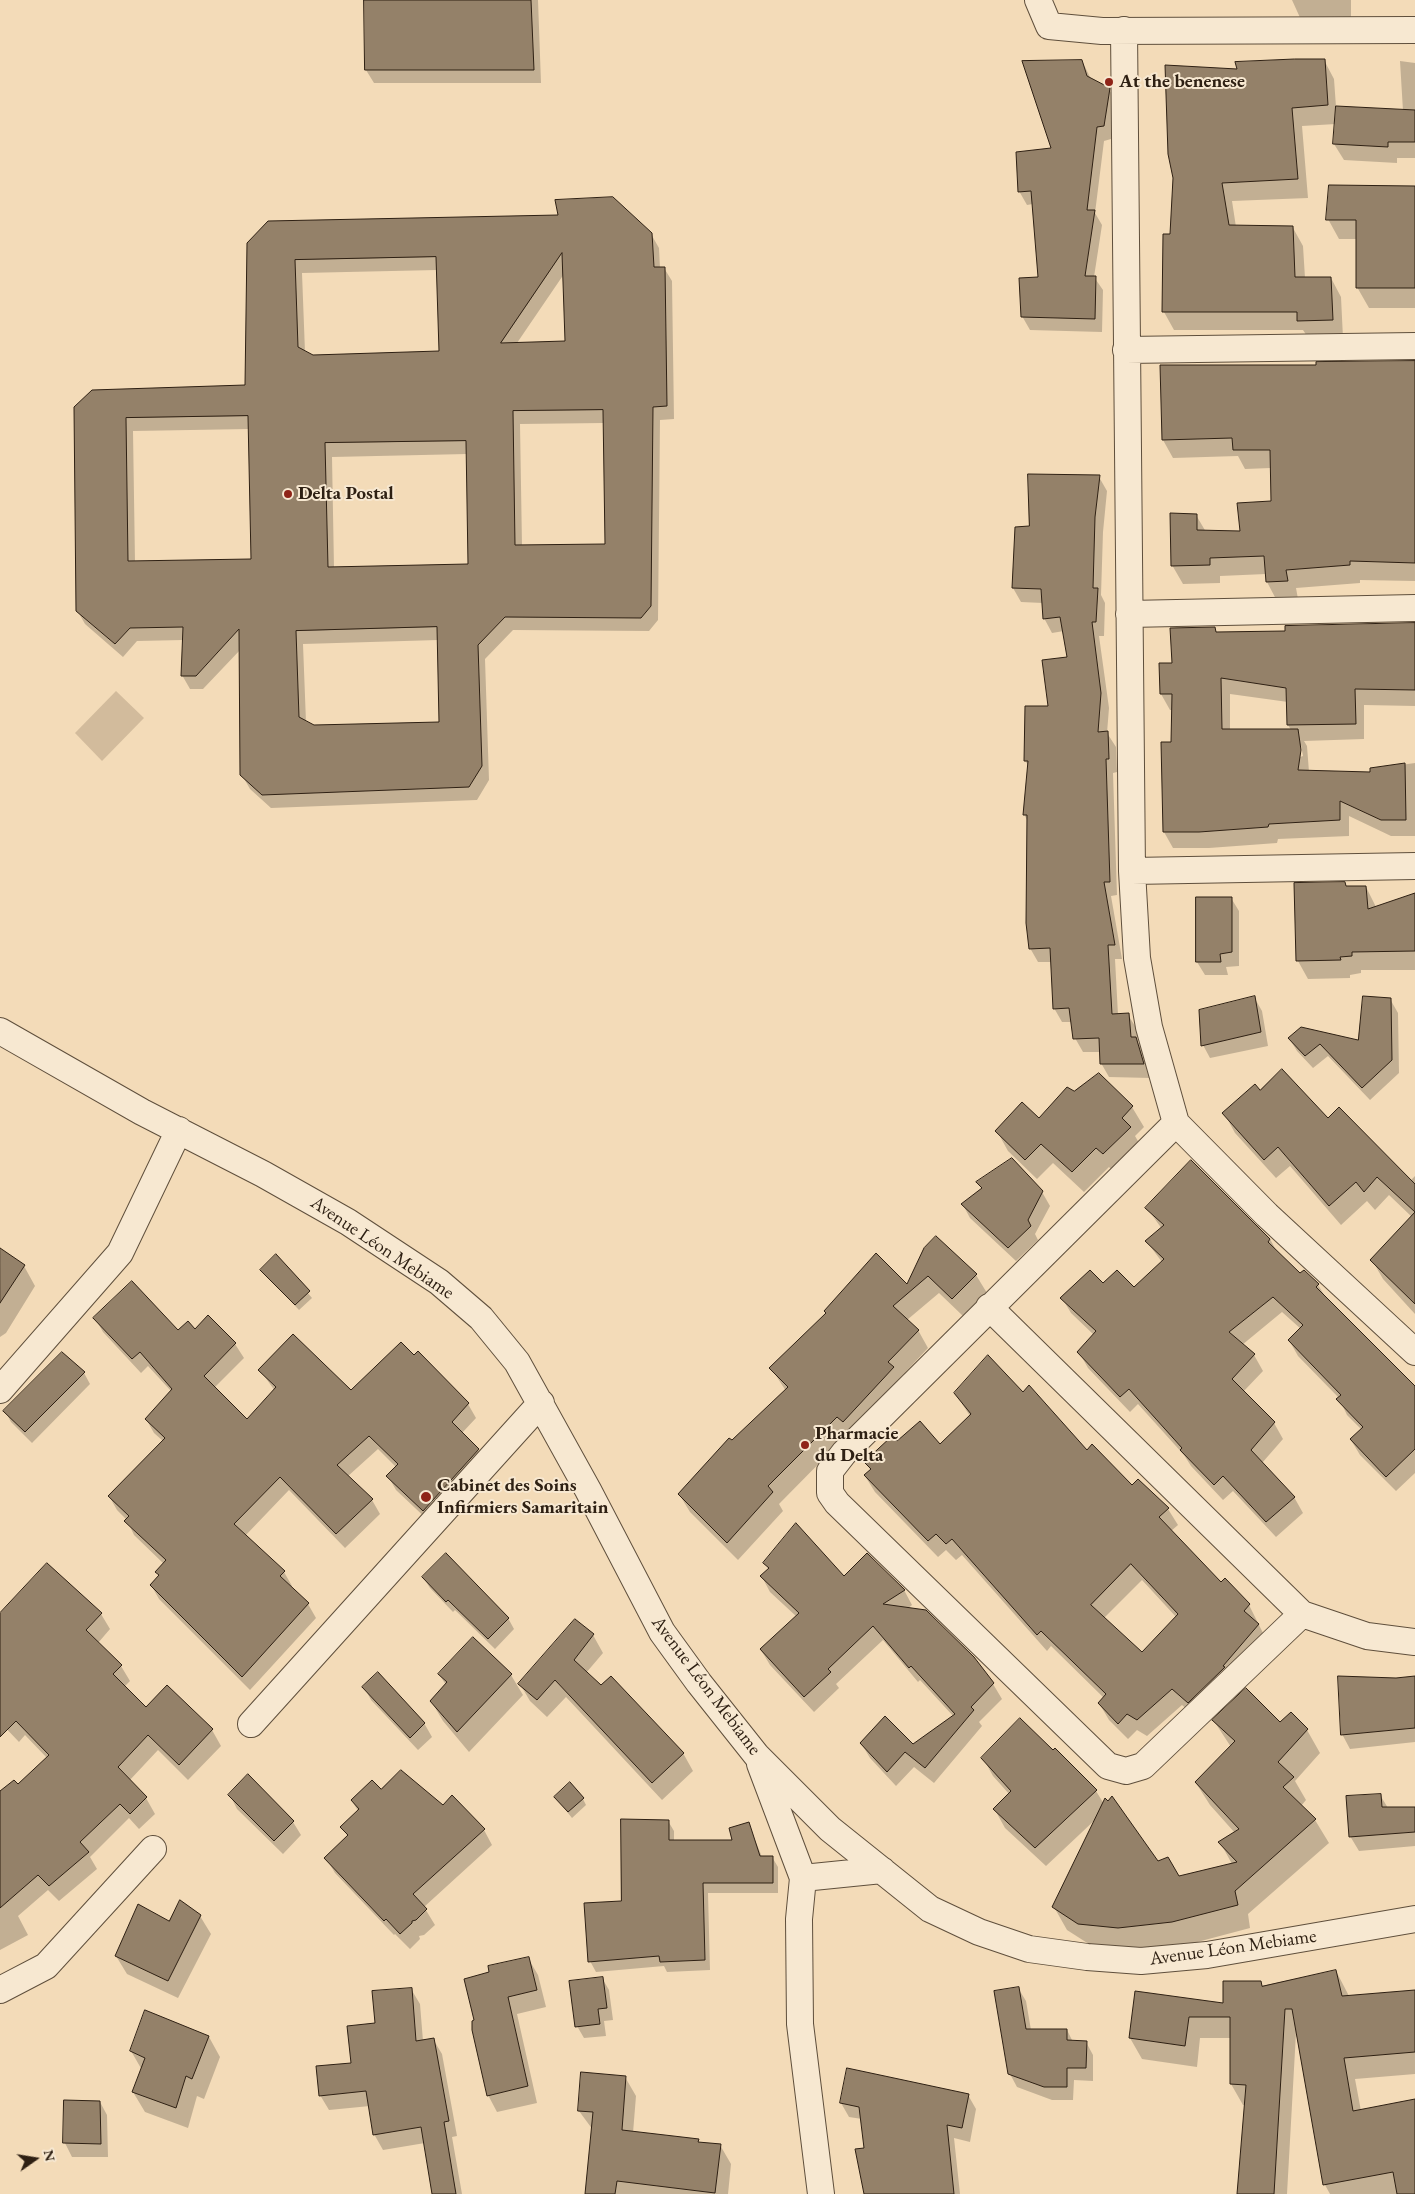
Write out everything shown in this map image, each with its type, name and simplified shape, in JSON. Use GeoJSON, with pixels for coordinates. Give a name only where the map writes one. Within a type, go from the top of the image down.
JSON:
{"type":"FeatureCollection","features":[{"type":"Feature","properties":{"kind":"street"},"geometry":{"type":"LineString","coordinates":[[1038,0],[1049,26],[1124,30],[1415,30]]}},
{"type":"Feature","properties":{"kind":"street"},"geometry":{"type":"LineString","coordinates":[[1124,30],[1132,870],[1137,958],[1149,1028],[1176,1123],[1267,1215],[1415,1352]]}},
{"type":"Feature","properties":{"kind":"street"},"geometry":{"type":"LineString","coordinates":[[1126,350],[1415,346]]}},
{"type":"Feature","properties":{"kind":"street"},"geometry":{"type":"LineString","coordinates":[[1129,614],[1415,608]]}},
{"type":"Feature","properties":{"kind":"street"},"geometry":{"type":"LineString","coordinates":[[1132,870],[1415,866]]}},
{"type":"Feature","properties":{"kind":"street","name":"Avenue Léon Mebiame"},"geometry":{"type":"LineString","coordinates":[[0,1032],[142,1112],[264,1174],[348,1222],[439,1282],[481,1318],[517,1362],[541,1403],[662,1632],[757,1756],[830,1829],[930,1909],[979,1932],[1029,1949],[1087,1957],[1141,1961],[1207,1955],[1415,1919]]}},
{"type":"Feature","properties":{"kind":"street"},"geometry":{"type":"LineString","coordinates":[[1176,1123],[989,1307],[834,1465],[830,1472],[830,1493],[837,1502],[1108,1766],[1126,1771],[1143,1766],[1302,1614]]}},
{"type":"Feature","properties":{"kind":"street"},"geometry":{"type":"LineString","coordinates":[[0,1390],[120,1253],[179,1130]]}},
{"type":"Feature","properties":{"kind":"street"},"geometry":{"type":"LineString","coordinates":[[989,1307],[1302,1614],[1368,1636],[1415,1642]]}},
{"type":"Feature","properties":{"kind":"street"},"geometry":{"type":"LineString","coordinates":[[250,1724],[541,1403]]}},
{"type":"Feature","properties":{"kind":"street"},"geometry":{"type":"LineString","coordinates":[[757,1756],[803,1878],[799,1919],[800,2024],[822,2194]]}},
{"type":"Feature","properties":{"kind":"street"},"geometry":{"type":"LineString","coordinates":[[0,1990],[46,1966],[153,1849]]}},
{"type":"Feature","properties":{"kind":"street"},"geometry":{"type":"LineString","coordinates":[[803,1878],[882,1870]]}},
{"type":"Feature","properties":{"kind":"shaded area"},"geometry":{"type":"Polygon","coordinates":[[[116,691],[144,718],[102,761],[75,733],[116,691]]]}},
{"type":"Feature","properties":{"kind":"building"},"geometry":{"type":"Polygon","coordinates":[[[364,0],[531,0],[534,70],[365,70],[364,0]]]}},
{"type":"Feature","properties":{"kind":"building"},"geometry":{"type":"Polygon","coordinates":[[[1325,59],[1328,105],[1292,108],[1298,179],[1222,183],[1229,225],[1293,226],[1295,277],[1331,277],[1333,320],[1297,321],[1297,312],[1162,312],[1163,234],[1170,234],[1173,178],[1168,154],[1165,65],[1237,69],[1235,62],[1325,59]]]}},
{"type":"Feature","properties":{"kind":"building"},"geometry":{"type":"Polygon","coordinates":[[[1082,60],[1087,76],[1110,88],[1104,126],[1097,127],[1087,210],[1095,210],[1085,276],[1096,276],[1095,319],[1021,317],[1019,278],[1038,277],[1031,191],[1018,192],[1016,152],[1051,148],[1022,61],[1082,60]]]}},
{"type":"Feature","properties":{"kind":"building"},"geometry":{"type":"Polygon","coordinates":[[[1336,106],[1415,110],[1415,142],[1388,142],[1388,147],[1333,144],[1336,106]]]}},
{"type":"Feature","properties":{"kind":"building"},"geometry":{"type":"Polygon","coordinates":[[[1329,185],[1415,186],[1415,288],[1356,288],[1356,220],[1326,220],[1329,185]]]}},
{"type":"Feature","properties":{"kind":"building","name":"Delta Postal"},"geometry":{"type":"Polygon","coordinates":[[[613,197],[652,233],[654,267],[665,267],[667,406],[653,407],[651,606],[641,618],[505,617],[478,645],[482,766],[469,787],[262,795],[240,775],[239,629],[196,676],[181,676],[183,627],[130,628],[115,644],[76,611],[74,407],[92,390],[245,385],[247,243],[268,221],[558,215],[555,200],[613,197]],[[562,253],[501,343],[565,341],[562,253]],[[436,257],[295,260],[298,347],[313,355],[439,351],[436,257]],[[603,410],[513,411],[515,545],[605,544],[603,410]],[[248,416],[126,418],[128,561],[251,559],[248,416]],[[466,441],[325,443],[328,567],[468,564],[466,441]],[[437,627],[296,631],[299,717],[314,725],[439,722],[437,627]]]}},
{"type":"Feature","properties":{"kind":"building"},"geometry":{"type":"Polygon","coordinates":[[[1415,361],[1415,563],[1350,561],[1350,565],[1286,570],[1288,581],[1266,582],[1264,556],[1210,558],[1210,565],[1171,566],[1170,513],[1197,514],[1197,530],[1240,531],[1237,503],[1271,501],[1270,450],[1233,450],[1232,438],[1162,440],[1160,365],[1316,365],[1316,362],[1415,361]]]}},
{"type":"Feature","properties":{"kind":"building"},"geometry":{"type":"Polygon","coordinates":[[[1028,474],[1100,475],[1095,517],[1093,588],[1098,588],[1096,622],[1092,622],[1101,693],[1098,732],[1108,731],[1109,759],[1106,759],[1110,882],[1104,882],[1115,945],[1108,945],[1112,1014],[1129,1013],[1131,1037],[1136,1037],[1144,1064],[1100,1064],[1099,1038],[1073,1039],[1069,1008],[1053,1009],[1050,948],[1029,949],[1026,923],[1027,815],[1023,815],[1028,761],[1024,761],[1025,706],[1048,706],[1042,660],[1067,657],[1060,617],[1043,619],[1041,589],[1012,588],[1015,527],[1029,526],[1028,474]]]}},
{"type":"Feature","properties":{"kind":"building"},"geometry":{"type":"Polygon","coordinates":[[[1415,623],[1415,690],[1355,689],[1356,724],[1287,725],[1286,688],[1221,678],[1222,729],[1298,729],[1301,750],[1298,770],[1370,772],[1370,768],[1405,763],[1406,820],[1381,820],[1340,801],[1340,820],[1269,824],[1268,827],[1199,832],[1163,832],[1161,742],[1171,742],[1172,694],[1160,694],[1159,663],[1172,663],[1170,628],[1215,627],[1216,632],[1285,631],[1285,626],[1415,623]]]}},
{"type":"Feature","properties":{"kind":"building"},"geometry":{"type":"Polygon","coordinates":[[[1345,882],[1346,886],[1366,886],[1368,909],[1415,893],[1415,951],[1352,952],[1352,956],[1340,957],[1341,960],[1296,961],[1294,883],[1345,882]]]}},
{"type":"Feature","properties":{"kind":"building"},"geometry":{"type":"Polygon","coordinates":[[[1196,897],[1232,897],[1232,952],[1220,954],[1221,962],[1196,962],[1196,897]]]}},
{"type":"Feature","properties":{"kind":"building"},"geometry":{"type":"Polygon","coordinates":[[[1255,996],[1261,1032],[1201,1046],[1199,1010],[1255,996]]]}},
{"type":"Feature","properties":{"kind":"building"},"geometry":{"type":"Polygon","coordinates":[[[1363,996],[1391,998],[1392,1060],[1362,1088],[1320,1044],[1305,1056],[1288,1038],[1301,1027],[1358,1040],[1363,996]]]}},
{"type":"Feature","properties":{"kind":"building"},"geometry":{"type":"Polygon","coordinates":[[[1282,1069],[1328,1118],[1339,1107],[1415,1184],[1415,1212],[1377,1177],[1364,1192],[1356,1182],[1329,1206],[1278,1147],[1264,1160],[1222,1113],[1255,1084],[1260,1090],[1282,1069]]]}},
{"type":"Feature","properties":{"kind":"building"},"geometry":{"type":"Polygon","coordinates":[[[1099,1073],[1133,1106],[1122,1118],[1131,1127],[1103,1154],[1096,1148],[1072,1172],[1041,1144],[1025,1160],[995,1131],[1022,1102],[1039,1118],[1067,1087],[1074,1091],[1099,1073]]]}},
{"type":"Feature","properties":{"kind":"building"},"geometry":{"type":"Polygon","coordinates":[[[1012,1158],[1043,1191],[1028,1220],[1031,1226],[1008,1248],[961,1204],[982,1188],[976,1182],[1012,1158]]]}},
{"type":"Feature","properties":{"kind":"building"},"geometry":{"type":"Polygon","coordinates":[[[1191,1160],[1270,1239],[1268,1242],[1300,1273],[1304,1270],[1319,1284],[1316,1287],[1415,1386],[1415,1449],[1386,1477],[1350,1439],[1363,1427],[1336,1399],[1341,1395],[1288,1340],[1303,1325],[1273,1297],[1229,1332],[1255,1354],[1232,1379],[1275,1422],[1251,1450],[1295,1497],[1266,1522],[1223,1476],[1214,1485],[1180,1450],[1182,1448],[1129,1389],[1120,1397],[1077,1352],[1096,1331],[1060,1298],[1090,1270],[1103,1283],[1117,1270],[1134,1287],[1164,1259],[1145,1241],[1164,1225],[1145,1208],[1191,1160]]]}},
{"type":"Feature","properties":{"kind":"building"},"geometry":{"type":"Polygon","coordinates":[[[1415,1212],[1415,1304],[1370,1260],[1415,1212]]]}},
{"type":"Feature","properties":{"kind":"building"},"geometry":{"type":"Polygon","coordinates":[[[936,1236],[977,1274],[952,1299],[928,1276],[893,1306],[919,1330],[888,1362],[894,1367],[843,1422],[837,1417],[768,1486],[773,1492],[727,1543],[678,1494],[729,1438],[732,1440],[788,1387],[769,1368],[826,1313],[824,1311],[876,1253],[907,1284],[924,1248],[936,1236]]]}},
{"type":"Feature","properties":{"kind":"building"},"geometry":{"type":"Polygon","coordinates":[[[0,1248],[25,1265],[0,1303],[0,1248]]]}},
{"type":"Feature","properties":{"kind":"building"},"geometry":{"type":"Polygon","coordinates":[[[276,1254],[310,1291],[295,1305],[260,1270],[276,1254]]]}},
{"type":"Feature","properties":{"kind":"building"},"geometry":{"type":"Polygon","coordinates":[[[132,1281],[178,1330],[188,1321],[195,1329],[208,1315],[236,1343],[204,1376],[247,1419],[276,1387],[258,1370],[293,1334],[351,1390],[401,1342],[414,1355],[418,1351],[469,1403],[452,1422],[479,1449],[423,1511],[386,1476],[398,1464],[369,1436],[337,1465],[373,1499],[336,1534],[280,1477],[234,1524],[285,1571],[280,1576],[309,1603],[242,1677],[150,1585],[159,1575],[155,1572],[166,1560],[124,1521],[129,1516],[108,1496],[165,1438],[145,1419],[172,1389],[140,1352],[132,1359],[93,1318],[132,1281]]]}},
{"type":"Feature","properties":{"kind":"building"},"geometry":{"type":"Polygon","coordinates":[[[62,1352],[85,1372],[25,1432],[3,1411],[62,1352]]]}},
{"type":"Feature","properties":{"kind":"building"},"geometry":{"type":"Polygon","coordinates":[[[988,1355],[1023,1392],[1029,1385],[1087,1450],[1092,1444],[1132,1485],[1138,1479],[1169,1508],[1159,1517],[1221,1582],[1225,1578],[1250,1604],[1244,1611],[1259,1624],[1223,1666],[1225,1667],[1188,1703],[1172,1689],[1137,1720],[1127,1714],[1118,1724],[1098,1703],[1106,1694],[1041,1631],[1037,1635],[952,1539],[946,1544],[936,1534],[928,1541],[864,1475],[871,1469],[864,1462],[892,1436],[897,1441],[920,1421],[940,1444],[971,1414],[954,1393],[988,1355]],[[1131,1564],[1091,1605],[1142,1652],[1178,1614],[1131,1564]]]}},
{"type":"Feature","properties":{"kind":"building"},"geometry":{"type":"Polygon","coordinates":[[[796,1523],[844,1576],[867,1553],[905,1590],[883,1604],[926,1610],[974,1657],[994,1683],[971,1707],[974,1710],[925,1768],[905,1752],[887,1772],[860,1743],[885,1716],[913,1744],[955,1714],[911,1666],[909,1668],[873,1626],[828,1669],[831,1672],[804,1697],[760,1649],[799,1613],[760,1576],[769,1568],[763,1563],[796,1523]]]}},
{"type":"Feature","properties":{"kind":"building"},"geometry":{"type":"Polygon","coordinates":[[[446,1553],[509,1618],[488,1639],[448,1600],[446,1602],[422,1577],[446,1553]]]}},
{"type":"Feature","properties":{"kind":"building"},"geometry":{"type":"Polygon","coordinates":[[[47,1563],[102,1613],[86,1630],[122,1665],[113,1674],[146,1707],[167,1685],[213,1729],[179,1765],[148,1735],[118,1767],[147,1797],[130,1814],[120,1804],[80,1842],[89,1852],[49,1886],[38,1875],[0,1908],[0,1791],[14,1780],[18,1784],[49,1755],[16,1721],[0,1737],[0,1613],[47,1563]]]}},
{"type":"Feature","properties":{"kind":"building"},"geometry":{"type":"Polygon","coordinates":[[[575,1619],[594,1634],[574,1660],[601,1685],[611,1676],[684,1753],[652,1783],[555,1680],[537,1700],[518,1684],[575,1619]]]}},
{"type":"Feature","properties":{"kind":"building"},"geometry":{"type":"Polygon","coordinates":[[[473,1637],[512,1674],[457,1732],[430,1701],[447,1682],[438,1674],[473,1637]]]}},
{"type":"Feature","properties":{"kind":"building"},"geometry":{"type":"Polygon","coordinates":[[[378,1672],[425,1723],[410,1738],[362,1687],[378,1672]]]}},
{"type":"Feature","properties":{"kind":"building"},"geometry":{"type":"Polygon","coordinates":[[[1338,1676],[1396,1678],[1415,1676],[1415,1728],[1341,1735],[1338,1676]]]}},
{"type":"Feature","properties":{"kind":"building"},"geometry":{"type":"Polygon","coordinates":[[[1246,1688],[1280,1722],[1291,1712],[1308,1729],[1278,1762],[1294,1777],[1283,1787],[1316,1819],[1235,1891],[1238,1905],[1172,1922],[1118,1928],[1078,1924],[1052,1907],[1105,1798],[1108,1801],[1112,1796],[1158,1861],[1168,1857],[1179,1876],[1237,1862],[1218,1842],[1239,1829],[1195,1782],[1235,1741],[1212,1720],[1246,1688]]]}},
{"type":"Feature","properties":{"kind":"building"},"geometry":{"type":"Polygon","coordinates":[[[1020,1718],[1053,1750],[1055,1748],[1097,1790],[1035,1848],[993,1809],[1011,1791],[981,1758],[1020,1718]]]}},
{"type":"Feature","properties":{"kind":"building"},"geometry":{"type":"Polygon","coordinates":[[[401,1770],[443,1805],[452,1795],[485,1829],[413,1894],[427,1909],[400,1934],[386,1919],[384,1921],[324,1858],[348,1835],[340,1827],[359,1809],[351,1800],[372,1780],[381,1789],[401,1770]]]}},
{"type":"Feature","properties":{"kind":"building"},"geometry":{"type":"Polygon","coordinates":[[[248,1774],[294,1821],[274,1841],[228,1795],[248,1774]]]}},
{"type":"Feature","properties":{"kind":"building"},"geometry":{"type":"Polygon","coordinates":[[[570,1782],[584,1798],[568,1812],[554,1797],[570,1782]]]}},
{"type":"Feature","properties":{"kind":"building"},"geometry":{"type":"Polygon","coordinates":[[[1381,1794],[1382,1807],[1415,1807],[1415,1832],[1349,1837],[1346,1796],[1381,1794]]]}},
{"type":"Feature","properties":{"kind":"building"},"geometry":{"type":"Polygon","coordinates":[[[621,1819],[669,1820],[669,1840],[732,1840],[729,1828],[749,1822],[760,1856],[773,1856],[773,1883],[703,1883],[705,1960],[660,1962],[659,1956],[588,1962],[584,1903],[621,1901],[621,1819]]]}},
{"type":"Feature","properties":{"kind":"building"},"geometry":{"type":"Polygon","coordinates":[[[180,1900],[201,1915],[168,1981],[115,1956],[138,1904],[169,1921],[180,1900]]]}},
{"type":"Feature","properties":{"kind":"building"},"geometry":{"type":"Polygon","coordinates":[[[529,1957],[537,1990],[508,1997],[528,2086],[487,2096],[472,2030],[472,2021],[474,2020],[464,1979],[489,1972],[488,1966],[529,1957]]]}},
{"type":"Feature","properties":{"kind":"building"},"geometry":{"type":"Polygon","coordinates":[[[1336,1970],[1342,1996],[1415,1990],[1415,2052],[1344,2058],[1353,2111],[1415,2099],[1415,2194],[1397,2194],[1393,2172],[1323,2185],[1292,2009],[1285,2009],[1274,2194],[1237,2194],[1246,2085],[1230,2084],[1230,2017],[1189,2017],[1185,2046],[1129,2038],[1135,1991],[1223,2003],[1223,1981],[1261,1981],[1262,1986],[1336,1970]]]}},
{"type":"Feature","properties":{"kind":"building"},"geometry":{"type":"Polygon","coordinates":[[[603,1977],[607,2008],[598,2009],[600,2024],[575,2027],[569,1981],[603,1977]]]}},
{"type":"Feature","properties":{"kind":"building"},"geometry":{"type":"Polygon","coordinates":[[[1019,1987],[1026,2029],[1067,2029],[1067,2040],[1087,2041],[1086,2068],[1067,2068],[1067,2087],[1044,2087],[1008,2074],[994,1991],[1019,1987]]]}},
{"type":"Feature","properties":{"kind":"building"},"geometry":{"type":"Polygon","coordinates":[[[412,1988],[416,2041],[434,2038],[449,2121],[444,2122],[456,2194],[432,2194],[421,2127],[373,2135],[366,2091],[319,2096],[316,2066],[351,2063],[347,2026],[375,2023],[372,1991],[412,1988]]]}},
{"type":"Feature","properties":{"kind":"building"},"geometry":{"type":"Polygon","coordinates":[[[145,2010],[209,2036],[192,2079],[186,2076],[176,2108],[132,2092],[145,2058],[130,2051],[145,2010]]]}},
{"type":"Feature","properties":{"kind":"building"},"geometry":{"type":"Polygon","coordinates":[[[847,2068],[969,2094],[962,2128],[947,2125],[954,2194],[864,2194],[855,2149],[864,2148],[859,2107],[840,2103],[847,2068]]]}},
{"type":"Feature","properties":{"kind":"building"},"geometry":{"type":"Polygon","coordinates":[[[581,2072],[626,2076],[622,2130],[699,2139],[698,2142],[721,2144],[715,2193],[617,2181],[615,2194],[585,2194],[593,2112],[578,2111],[581,2072]]]}},
{"type":"Feature","properties":{"kind":"building"},"geometry":{"type":"Polygon","coordinates":[[[64,2100],[100,2101],[101,2144],[63,2143],[64,2100]]]}},
{"type":"Feature","properties":{"kind":"place","name":"At the benenese"},"geometry":{"type":"Point","coordinates":[1109,82]}},
{"type":"Feature","properties":{"kind":"place","name":"Delta Postal"},"geometry":{"type":"Point","coordinates":[288,494]}},
{"type":"Feature","properties":{"kind":"place","name":"Pharmacie du Delta"},"geometry":{"type":"Point","coordinates":[805,1445]}},
{"type":"Feature","properties":{"kind":"place","name":"Cabinet des Soins Infirmiers Samaritain"},"geometry":{"type":"Point","coordinates":[426,1497]}}]}
